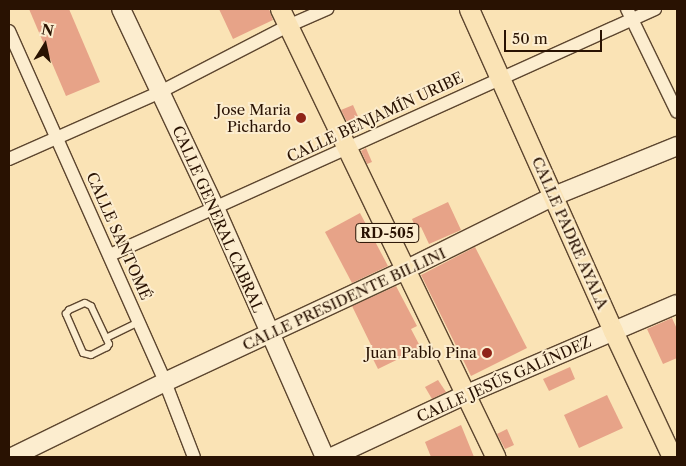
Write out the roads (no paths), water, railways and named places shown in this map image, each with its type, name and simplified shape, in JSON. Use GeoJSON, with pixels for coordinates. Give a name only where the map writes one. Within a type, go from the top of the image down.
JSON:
{"type":"FeatureCollection","features":[{"type":"Feature","properties":{"kind":"main road","name":"RD-505"},"geometry":{"type":"LineString","coordinates":[[280,9],[496,457]]}},
{"type":"Feature","properties":{"kind":"main road","name":"CALLE PADRE AYALA"},"geometry":{"type":"LineString","coordinates":[[469,9],[613,331],[672,456]]}},
{"type":"Feature","properties":{"kind":"street","name":"CALLE GENERAL CABRAL"},"geometry":{"type":"LineString","coordinates":[[121,9],[215,208],[325,457]]}},
{"type":"Feature","properties":{"kind":"street"},"geometry":{"type":"LineString","coordinates":[[9,159],[160,92],[288,26],[327,9]]}},
{"type":"Feature","properties":{"kind":"street","name":"CALLE BENJAMÍN URIBE"},"geometry":{"type":"LineString","coordinates":[[110,256],[500,77],[630,14],[654,9]]}},
{"type":"Feature","properties":{"kind":"street"},"geometry":{"type":"LineString","coordinates":[[630,14],[677,112]]}},
{"type":"Feature","properties":{"kind":"street","name":"CALLE SANTOMÉ"},"geometry":{"type":"LineString","coordinates":[[9,30],[166,382],[194,457]]}},
{"type":"Feature","properties":{"kind":"street","name":"CALLE PRESIDENTE BILLINI"},"geometry":{"type":"LineString","coordinates":[[12,457],[166,382],[406,270],[554,196],[677,146]]}},
{"type":"Feature","properties":{"kind":"street","name":"CALLE JESÚS GALÍNDEZ"},"geometry":{"type":"LineString","coordinates":[[332,457],[467,394],[677,304]]}},
{"type":"Feature","properties":{"kind":"lane"},"geometry":{"type":"LineString","coordinates":[[88,304],[106,338],[109,344],[107,347],[91,355],[83,353],[66,318],[67,312],[88,304]]}},
{"type":"Feature","properties":{"kind":"lane"},"geometry":{"type":"LineString","coordinates":[[106,338],[139,322]]}},
{"type":"Feature","properties":{"kind":"place","name":"Jose Maria Pichardo"},"geometry":{"type":"Point","coordinates":[301,118]}},
{"type":"Feature","properties":{"kind":"place","name":"Juan Pablo Pina"},"geometry":{"type":"Point","coordinates":[487,353]}}]}
